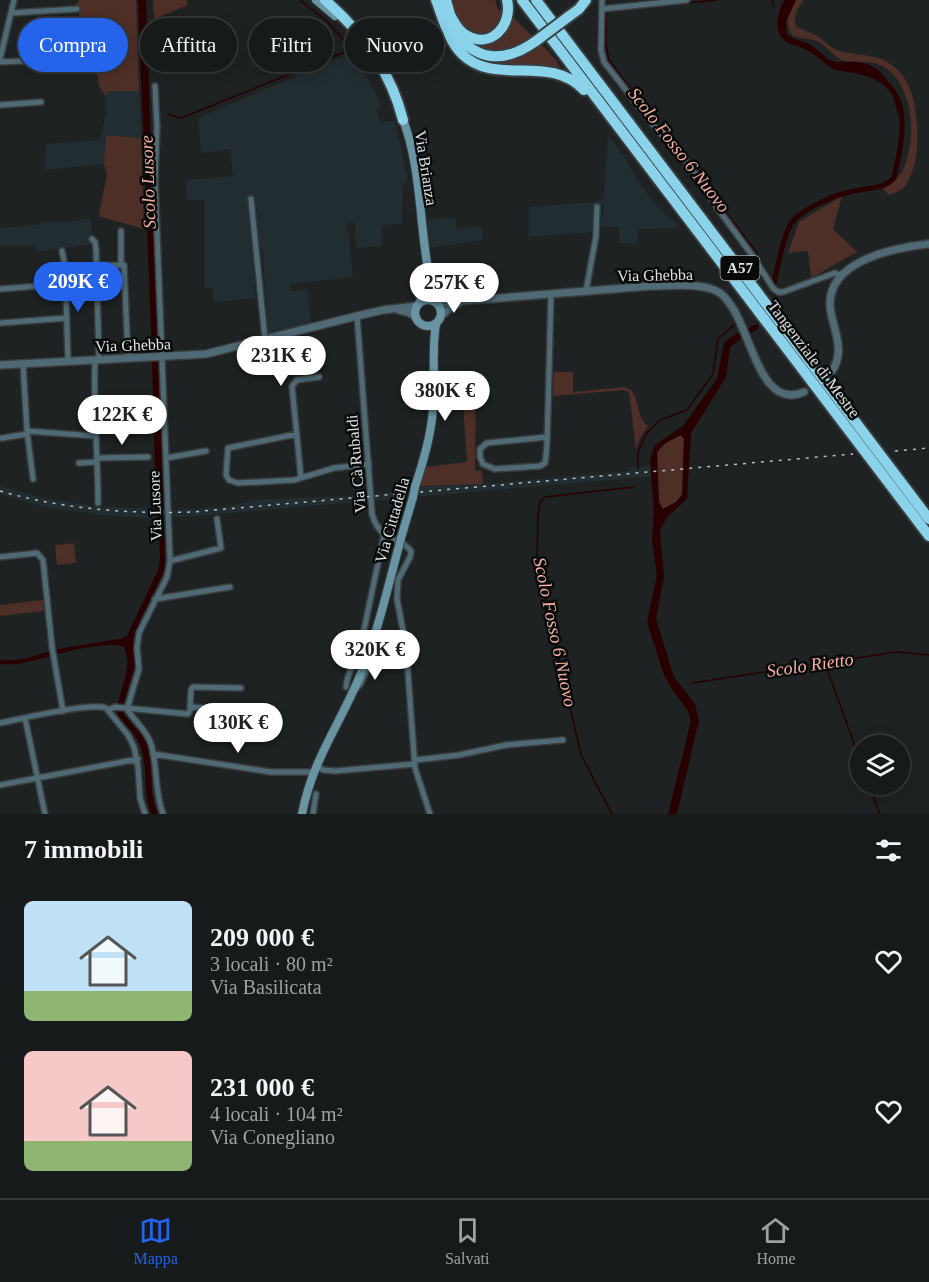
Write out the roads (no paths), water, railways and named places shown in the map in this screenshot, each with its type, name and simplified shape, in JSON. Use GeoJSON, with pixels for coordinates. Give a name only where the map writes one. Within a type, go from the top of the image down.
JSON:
{"type":"FeatureCollection","features":[{"type":"Feature","properties":{"kind":"highway"},"geometry":{"type":"LineString","coordinates":[[325,0],[352,25],[377,59],[398,100],[403,120]]}},
{"type":"Feature","properties":{"kind":"highway","name":"Tangenziale di Mestre"},"geometry":{"type":"LineString","coordinates":[[522,0],[929,536]]}},
{"type":"Feature","properties":{"kind":"highway","name":"Tangenziale di Mestre"},"geometry":{"type":"LineString","coordinates":[[536,0],[929,519]]}},
{"type":"Feature","properties":{"kind":"highway","name":"A57"},"geometry":{"type":"LineString","coordinates":[[542,0],[550,10],[550,18]]}},
{"type":"Feature","properties":{"kind":"highway"},"geometry":{"type":"LineString","coordinates":[[443,5],[457,35],[473,50],[491,56],[510,54],[526,48],[579,9],[586,0]]}},
{"type":"Feature","properties":{"kind":"highway"},"geometry":{"type":"LineString","coordinates":[[443,5],[459,30],[467,36],[482,39],[490,38],[501,30],[508,8]]}},
{"type":"Feature","properties":{"kind":"highway","name":"A57"},"geometry":{"type":"LineString","coordinates":[[443,5],[456,47],[462,54],[479,65],[489,68],[538,70],[563,75],[582,88],[608,122],[622,131]]}},
{"type":"Feature","properties":{"kind":"main road","name":"Via Brianza"},"geometry":{"type":"LineString","coordinates":[[316,0],[343,23],[369,54],[388,85],[403,120],[415,163],[425,262],[431,296],[436,302]]}},
{"type":"Feature","properties":{"kind":"main road","name":"Via Brianza"},"geometry":{"type":"LineString","coordinates":[[418,304],[425,262]]}},
{"type":"Feature","properties":{"kind":"main road"},"geometry":{"type":"LineString","coordinates":[[427,300],[436,302],[441,309],[441,316],[432,326],[423,325],[416,317],[418,304],[427,300]]}},
{"type":"Feature","properties":{"kind":"main road","name":"Via Cittadella"},"geometry":{"type":"LineString","coordinates":[[302,814],[316,763],[374,637],[425,455],[432,419],[433,351],[436,324]]}},
{"type":"Feature","properties":{"kind":"main road","name":"Via Cittadella"},"geometry":{"type":"LineString","coordinates":[[423,325],[433,351]]}},
{"type":"Feature","properties":{"kind":"street"},"geometry":{"type":"LineString","coordinates":[[14,0],[0,60],[18,60]]}},
{"type":"Feature","properties":{"kind":"street"},"geometry":{"type":"LineString","coordinates":[[602,0],[604,62],[658,131],[676,148],[773,288],[778,292],[783,292],[835,273],[840,275]]}},
{"type":"Feature","properties":{"kind":"street"},"geometry":{"type":"LineString","coordinates":[[602,9],[687,0]]}},
{"type":"Feature","properties":{"kind":"street"},"geometry":{"type":"LineString","coordinates":[[11,13],[77,9]]}},
{"type":"Feature","properties":{"kind":"street","name":"Via Lusore"},"geometry":{"type":"LineString","coordinates":[[126,708],[139,669],[137,648],[139,633],[167,577],[170,561],[155,180],[157,129],[155,86]]}},
{"type":"Feature","properties":{"kind":"street"},"geometry":{"type":"LineString","coordinates":[[0,105],[40,102]]}},
{"type":"Feature","properties":{"kind":"street"},"geometry":{"type":"LineString","coordinates":[[251,199],[265,339]]}},
{"type":"Feature","properties":{"kind":"street"},"geometry":{"type":"LineString","coordinates":[[586,291],[596,236],[597,207]]}},
{"type":"Feature","properties":{"kind":"street"},"geometry":{"type":"LineString","coordinates":[[121,231],[121,264],[124,265],[128,358]]}},
{"type":"Feature","properties":{"kind":"street"},"geometry":{"type":"LineString","coordinates":[[92,239],[95,242],[97,359],[93,394],[98,503]]}},
{"type":"Feature","properties":{"kind":"street"},"geometry":{"type":"LineString","coordinates":[[832,371],[839,352],[830,297],[840,275],[852,266],[891,250],[929,244]]}},
{"type":"Feature","properties":{"kind":"street"},"geometry":{"type":"LineString","coordinates":[[62,251],[66,266],[68,361]]}},
{"type":"Feature","properties":{"kind":"street"},"geometry":{"type":"LineString","coordinates":[[66,266],[121,264]]}},
{"type":"Feature","properties":{"kind":"street"},"geometry":{"type":"LineString","coordinates":[[0,289],[38,286]]}},
{"type":"Feature","properties":{"kind":"street","name":"Via Ghebba"},"geometry":{"type":"LineString","coordinates":[[436,302],[466,302],[586,291],[675,286],[705,288],[718,292],[724,298],[742,325],[770,387],[789,395],[804,392]]}},
{"type":"Feature","properties":{"kind":"street"},"geometry":{"type":"LineString","coordinates":[[547,439],[487,443],[480,449],[480,457],[483,464],[495,469],[540,466],[545,463],[547,439],[551,294]]}},
{"type":"Feature","properties":{"kind":"street","name":"Via Ghebba"},"geometry":{"type":"LineString","coordinates":[[441,316],[451,307],[466,302]]}},
{"type":"Feature","properties":{"kind":"street","name":"Via Ghebba"},"geometry":{"type":"LineString","coordinates":[[0,365],[206,354],[357,316],[418,304]]}},
{"type":"Feature","properties":{"kind":"street","name":"Via Ghebba"},"geometry":{"type":"LineString","coordinates":[[391,309],[408,312],[416,317]]}},
{"type":"Feature","properties":{"kind":"street","name":"Via Cà Rubaldi"},"geometry":{"type":"LineString","coordinates":[[357,316],[372,514],[376,526],[384,535]]}},
{"type":"Feature","properties":{"kind":"street"},"geometry":{"type":"LineString","coordinates":[[0,323],[67,318]]}},
{"type":"Feature","properties":{"kind":"street"},"geometry":{"type":"LineString","coordinates":[[22,363],[33,479]]}},
{"type":"Feature","properties":{"kind":"street"},"geometry":{"type":"LineString","coordinates":[[301,478],[293,383],[297,380],[319,377]]}},
{"type":"Feature","properties":{"kind":"street"},"geometry":{"type":"LineString","coordinates":[[96,426],[114,425]]}},
{"type":"Feature","properties":{"kind":"street"},"geometry":{"type":"LineString","coordinates":[[2,438],[27,433],[96,436]]}},
{"type":"Feature","properties":{"kind":"street"},"geometry":{"type":"LineString","coordinates":[[297,434],[231,447],[227,450],[226,475],[231,482],[238,483],[294,480],[333,468],[369,464]]}},
{"type":"Feature","properties":{"kind":"street"},"geometry":{"type":"LineString","coordinates":[[166,458],[206,451]]}},
{"type":"Feature","properties":{"kind":"street"},"geometry":{"type":"LineString","coordinates":[[79,463],[148,457]]}},
{"type":"Feature","properties":{"kind":"street"},"geometry":{"type":"LineString","coordinates":[[170,561],[221,548],[217,519]]}},
{"type":"Feature","properties":{"kind":"street"},"geometry":{"type":"LineString","coordinates":[[406,646],[381,650],[372,655],[360,686],[350,689],[346,680],[362,639],[384,535],[408,547],[411,551],[398,580],[397,590],[406,646],[415,762],[418,779],[430,814]]}},
{"type":"Feature","properties":{"kind":"street"},"geometry":{"type":"LineString","coordinates":[[0,557],[34,553],[40,554],[43,560],[52,647],[63,711]]}},
{"type":"Feature","properties":{"kind":"street"},"geometry":{"type":"LineString","coordinates":[[155,599],[230,587]]}},
{"type":"Feature","properties":{"kind":"street"},"geometry":{"type":"LineString","coordinates":[[374,637],[375,644],[381,650]]}},
{"type":"Feature","properties":{"kind":"street"},"geometry":{"type":"LineString","coordinates":[[108,710],[115,707],[188,714],[193,687],[241,688]]}},
{"type":"Feature","properties":{"kind":"street"},"geometry":{"type":"LineString","coordinates":[[0,723],[98,706],[108,710],[130,738],[138,759],[140,798],[145,814]]}},
{"type":"Feature","properties":{"kind":"street"},"geometry":{"type":"LineString","coordinates":[[126,708],[145,731],[153,754],[156,793],[163,814]]}},
{"type":"Feature","properties":{"kind":"street"},"geometry":{"type":"LineString","coordinates":[[190,708],[232,710]]}},
{"type":"Feature","properties":{"kind":"street"},"geometry":{"type":"LineString","coordinates":[[25,718],[45,814]]}},
{"type":"Feature","properties":{"kind":"street"},"geometry":{"type":"LineString","coordinates":[[316,763],[320,769],[326,771],[415,762],[506,745],[562,740]]}},
{"type":"Feature","properties":{"kind":"street"},"geometry":{"type":"LineString","coordinates":[[153,754],[271,771],[313,772]]}},
{"type":"Feature","properties":{"kind":"street"},"geometry":{"type":"LineString","coordinates":[[0,785],[138,759]]}},
{"type":"Feature","properties":{"kind":"street"},"geometry":{"type":"LineString","coordinates":[[314,814],[316,794]]}},
{"type":"Feature","properties":{"kind":"water"},"geometry":{"type":"Polygon","coordinates":[[[138,0],[146,0],[147,18],[140,18],[140,50],[138,0]]]}},
{"type":"Feature","properties":{"kind":"water"},"geometry":{"type":"Polygon","coordinates":[[[784,0],[796,0],[786,22],[787,34],[809,44],[835,62],[859,62],[877,69],[893,91],[899,119],[890,88],[883,80],[867,71],[835,70],[809,51],[791,44],[780,36],[777,25],[784,0]]]}},
{"type":"Feature","properties":{"kind":"water","name":"Scolo Lusore"},"geometry":{"type":"Polygon","coordinates":[[[141,72],[148,72],[158,353],[152,353],[141,72]]]}},
{"type":"Feature","properties":{"kind":"water"},"geometry":{"type":"Polygon","coordinates":[[[737,333],[740,340],[730,347],[726,377],[691,433],[687,499],[667,517],[660,531],[664,576],[656,619],[674,677],[695,704],[699,720],[677,814],[668,814],[691,721],[688,711],[664,675],[647,622],[657,575],[652,541],[654,512],[650,460],[655,445],[683,426],[717,379],[724,343],[737,333]],[[681,435],[664,444],[657,452],[659,502],[663,509],[676,502],[682,495],[684,439],[681,435]]]}},
{"type":"Feature","properties":{"kind":"water"},"geometry":{"type":"Polygon","coordinates":[[[152,361],[158,361],[164,509],[156,510],[152,361]]]}},
{"type":"Feature","properties":{"kind":"water"},"geometry":{"type":"Polygon","coordinates":[[[158,515],[164,515],[165,569],[133,639],[135,665],[122,709],[147,744],[151,762],[153,797],[158,814],[151,814],[141,748],[117,712],[127,663],[124,647],[103,645],[89,647],[18,664],[0,664],[0,660],[24,659],[59,649],[127,636],[158,570],[160,559],[158,515]]]}},
{"type":"Feature","properties":{"kind":"waterway"},"geometry":{"type":"LineString","coordinates":[[300,0],[328,22],[345,42]]}},
{"type":"Feature","properties":{"kind":"waterway","name":"Scolo Fosso 6 Nuovo"},"geometry":{"type":"LineString","coordinates":[[678,4],[716,0]]}},
{"type":"Feature","properties":{"kind":"waterway","name":"Scolo Fosso 6 Nuovo"},"geometry":{"type":"LineString","coordinates":[[772,0],[774,6]]}},
{"type":"Feature","properties":{"kind":"waterway","name":"Scolo Fosso 6 Nuovo"},"geometry":{"type":"LineString","coordinates":[[606,12],[606,45],[609,60],[659,127],[697,169],[711,193],[757,253]]}},
{"type":"Feature","properties":{"kind":"waterway"},"geometry":{"type":"LineString","coordinates":[[168,114],[181,118],[345,52]]}},
{"type":"Feature","properties":{"kind":"waterway"},"geometry":{"type":"LineString","coordinates":[[774,283],[786,234],[799,215],[833,197],[882,186],[894,178],[902,122],[900,106],[894,92],[883,81],[867,73],[844,69]]}},
{"type":"Feature","properties":{"kind":"waterway","name":"Scolo Fosso 6 Nuovo"},"geometry":{"type":"LineString","coordinates":[[638,469],[638,452],[646,434],[660,420],[687,410],[713,374],[718,339],[735,324]]}},
{"type":"Feature","properties":{"kind":"waterway"},"geometry":{"type":"LineString","coordinates":[[732,340],[756,327]]}},
{"type":"Feature","properties":{"kind":"waterway","name":"Scolo Fosso 6 Nuovo"},"geometry":{"type":"LineString","coordinates":[[612,814],[581,755],[537,559],[538,516],[540,502],[545,497],[634,487]]}},
{"type":"Feature","properties":{"kind":"waterway","name":"Scolo Rietto"},"geometry":{"type":"LineString","coordinates":[[692,683],[896,652],[929,655]]}},
{"type":"Feature","properties":{"kind":"waterway"},"geometry":{"type":"LineString","coordinates":[[825,663],[851,735]]}},
{"type":"Feature","properties":{"kind":"waterway"},"geometry":{"type":"LineString","coordinates":[[873,795],[880,814]]}},
{"type":"Feature","properties":{"kind":"railway"},"geometry":{"type":"LineString","coordinates":[[895,451],[929,448]]}},
{"type":"Feature","properties":{"kind":"railway"},"geometry":{"type":"LineString","coordinates":[[0,491],[47,502],[95,509],[192,512],[853,454]]}}]}
